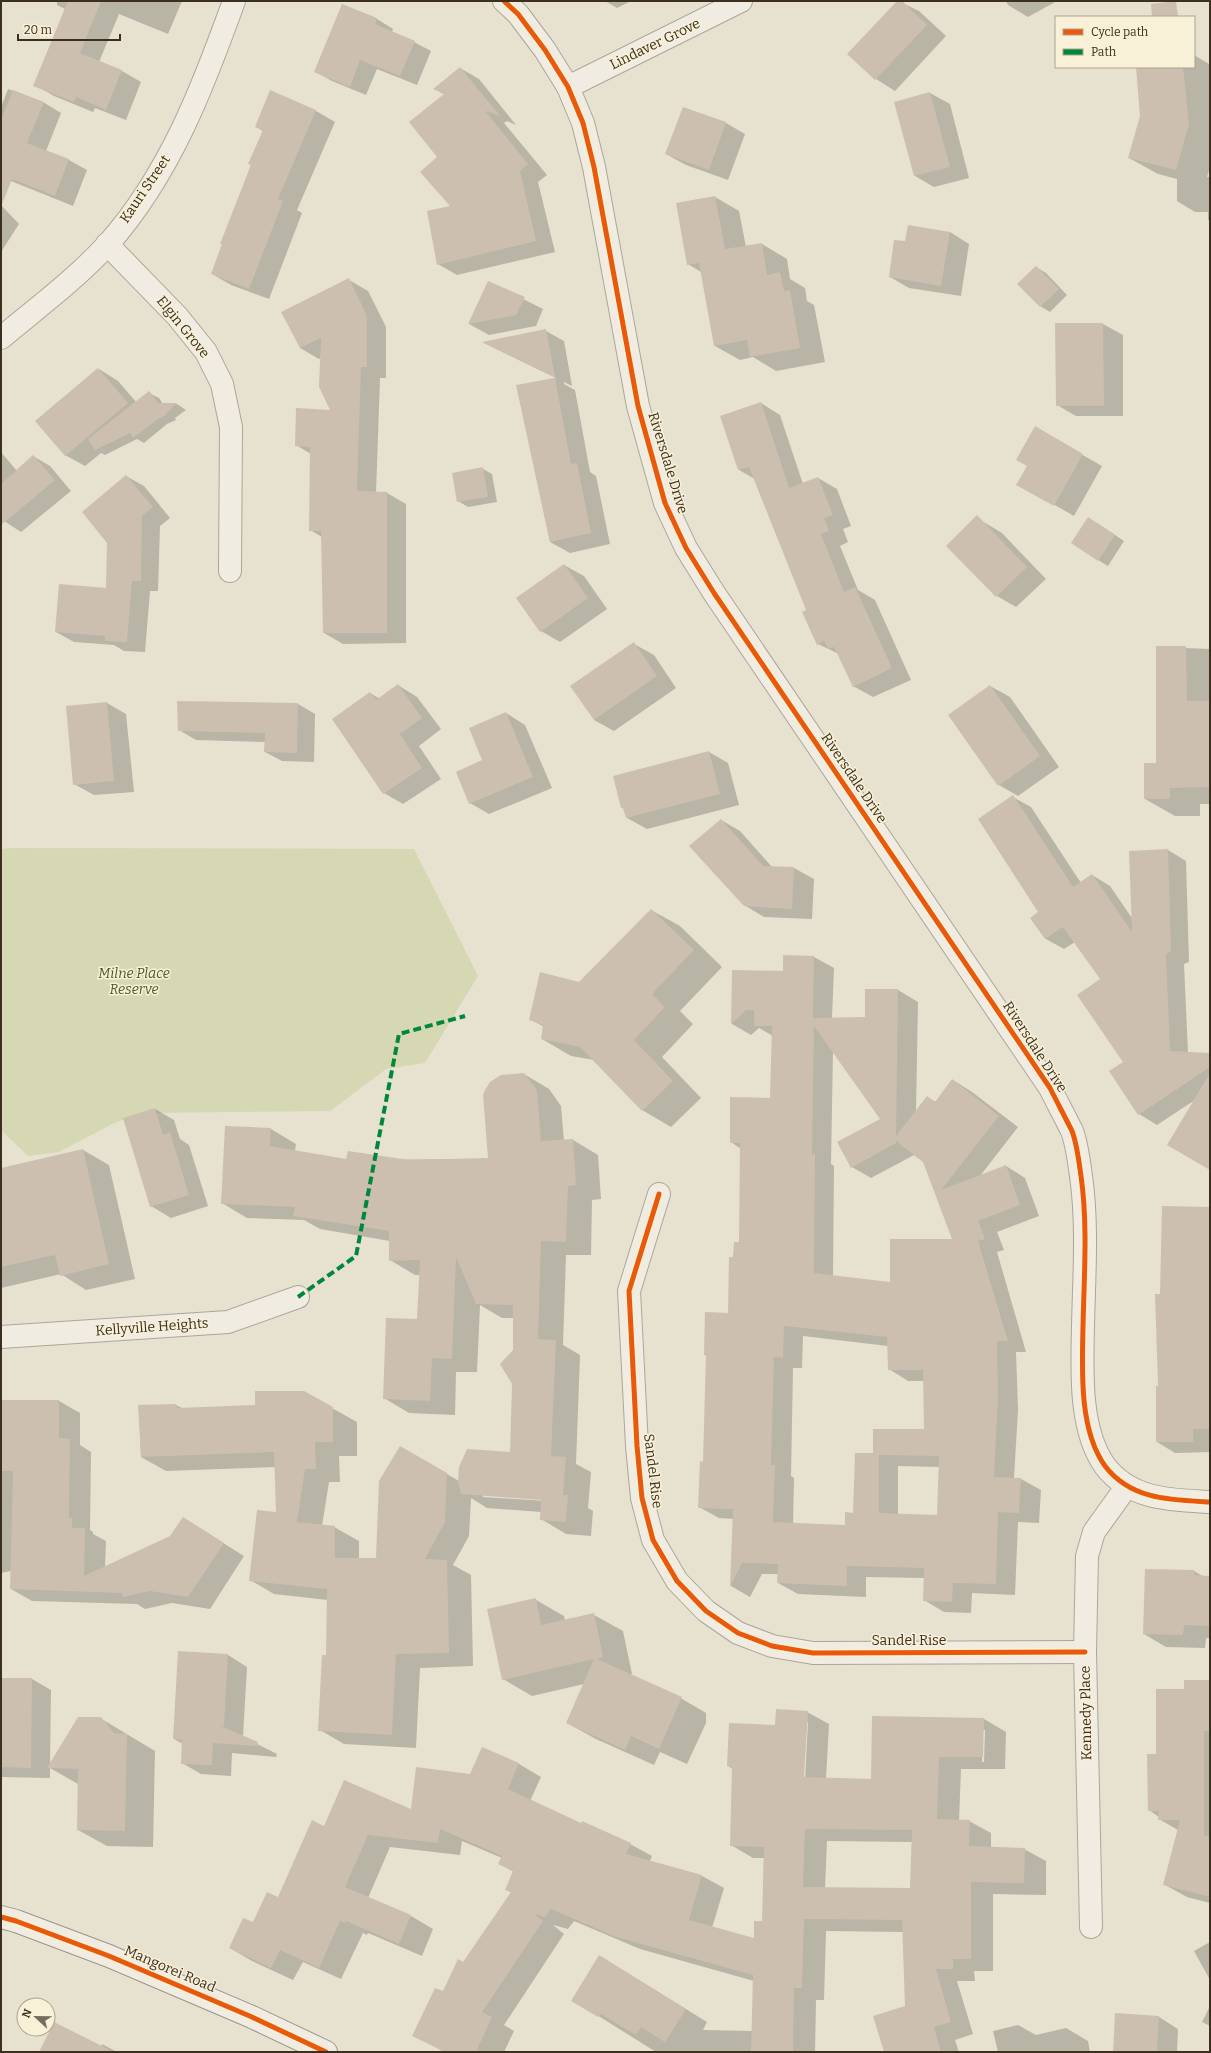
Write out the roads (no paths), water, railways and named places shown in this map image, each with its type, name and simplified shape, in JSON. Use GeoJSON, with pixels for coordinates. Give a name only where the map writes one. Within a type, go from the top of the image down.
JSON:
{"type":"FeatureCollection","features":[{"type":"Feature","properties":{"kind":"street","name":"Kauri Street"},"geometry":{"type":"LineString","coordinates":[[1,338],[61,288],[107,244],[145,194],[179,137],[204,85],[234,1]]}},
{"type":"Feature","properties":{"kind":"street","name":"Riversdale Drive"},"geometry":{"type":"LineString","coordinates":[[504,1],[518,14],[545,50],[568,87],[583,123],[594,167],[638,406],[665,503],[683,542],[714,593],[1050,1088],[1072,1133],[1081,1176],[1084,1229],[1084,1403],[1092,1438],[1105,1466],[1127,1486],[1146,1495],[1170,1500],[1210,1502]]}},
{"type":"Feature","properties":{"kind":"street","name":"Lindaver Grove"},"geometry":{"type":"LineString","coordinates":[[568,87],[741,1]]}},
{"type":"Feature","properties":{"kind":"street","name":"Elgin Grove"},"geometry":{"type":"LineString","coordinates":[[107,244],[177,316],[206,352],[222,384],[230,427],[230,571]]}},
{"type":"Feature","properties":{"kind":"street","name":"Sandel Rise"},"geometry":{"type":"LineString","coordinates":[[659,1194],[629,1291],[637,1446],[642,1498],[653,1540],[677,1581],[706,1611],[732,1629],[772,1646],[813,1652],[1085,1652]]}},
{"type":"Feature","properties":{"kind":"street","name":"Kellyville Heights"},"geometry":{"type":"LineString","coordinates":[[1,1337],[228,1322],[298,1297]]}},
{"type":"Feature","properties":{"kind":"street","name":"Kennedy Place"},"geometry":{"type":"LineString","coordinates":[[1091,1927],[1085,1652],[1087,1556],[1094,1532],[1127,1486]]}},
{"type":"Feature","properties":{"kind":"street","name":"Mangorei Road"},"geometry":{"type":"LineString","coordinates":[[1,1917],[16,1921],[109,1956],[252,2017],[326,2052]]}},
{"type":"Feature","properties":{"kind":"park label","name":"Milne Place Reserve"},"geometry":{"type":"Point","coordinates":[134,982]}}]}
